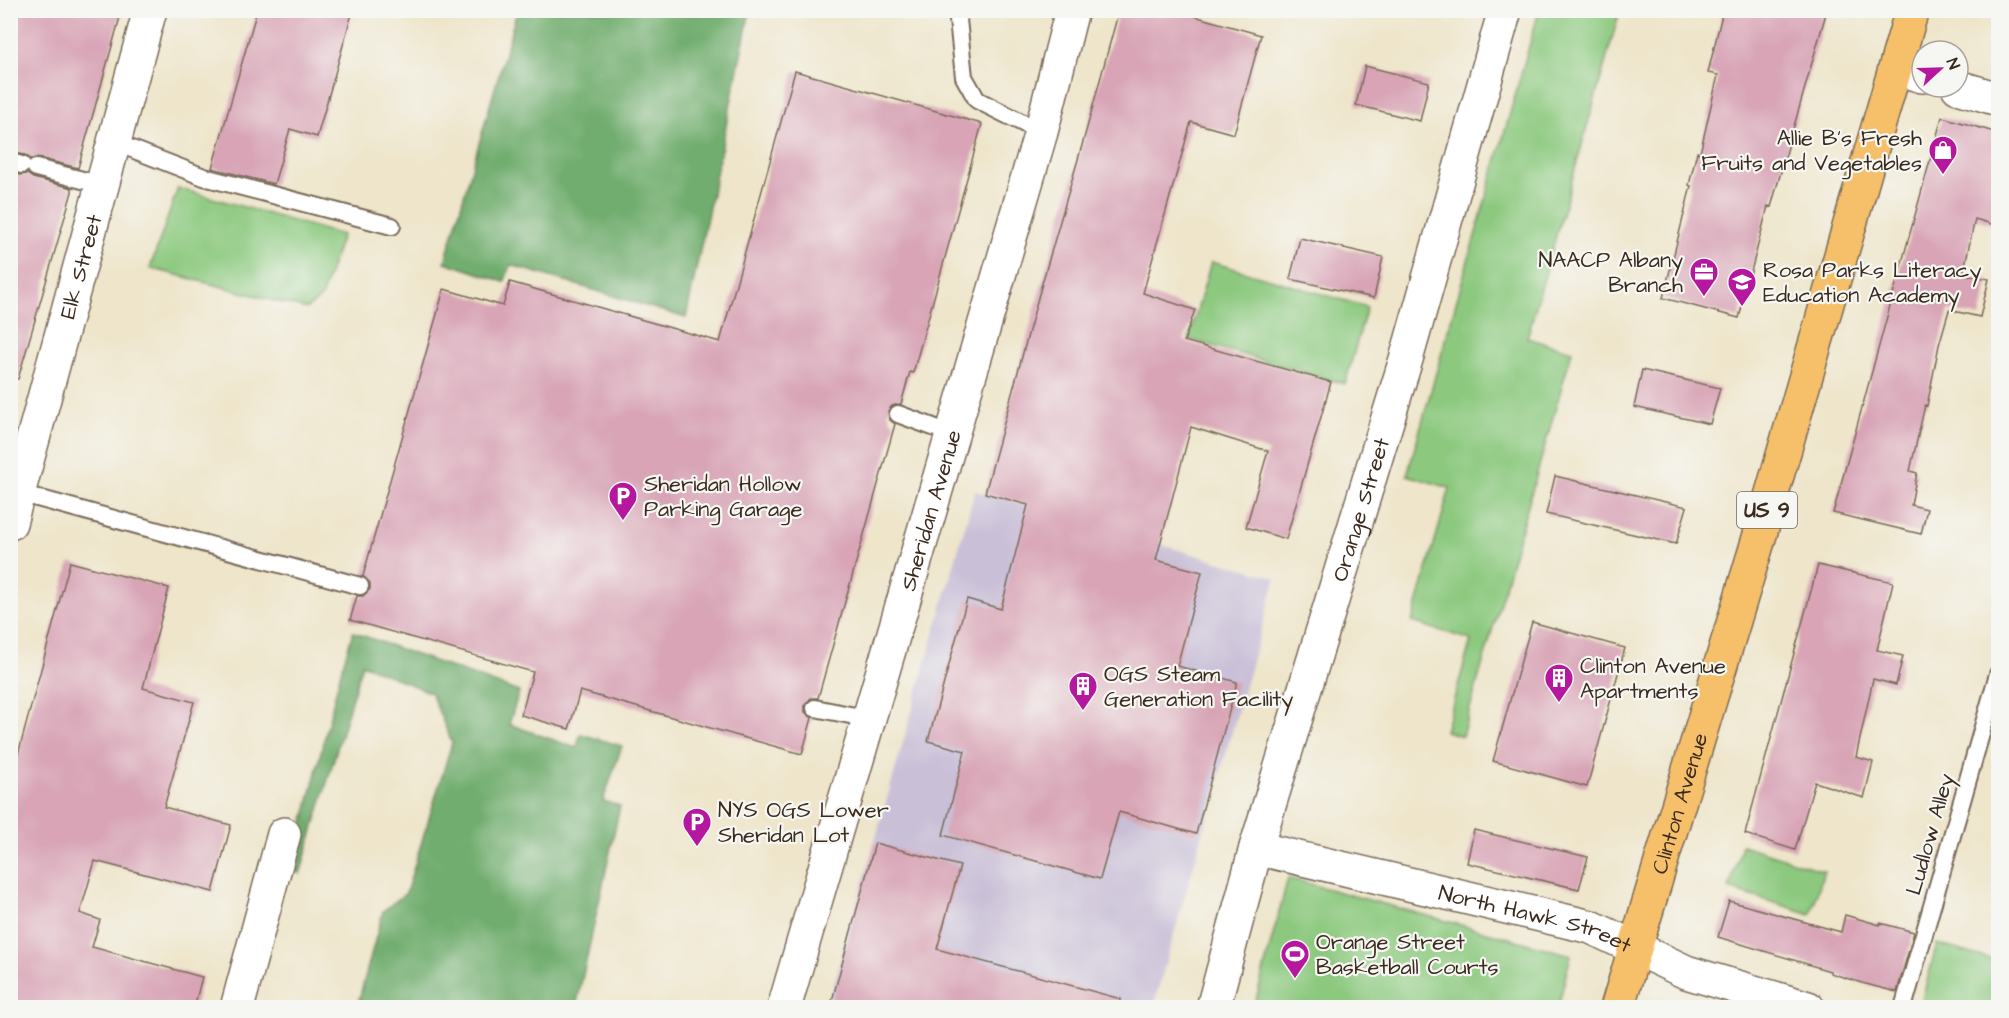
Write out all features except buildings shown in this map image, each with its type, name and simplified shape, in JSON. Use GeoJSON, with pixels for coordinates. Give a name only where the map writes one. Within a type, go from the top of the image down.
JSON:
{"type":"FeatureCollection","features":[{"type":"Feature","properties":{"kind":"main road","name":"Clinton Avenue"},"geometry":{"type":"LineString","coordinates":[[1617,1008],[1759,538],[1909,72],[1912,10]]}},
{"type":"Feature","properties":{"kind":"street","name":"Elk Street"},"geometry":{"type":"LineString","coordinates":[[13,502],[150,10]]}},
{"type":"Feature","properties":{"kind":"street","name":"Sheridan Avenue"},"geometry":{"type":"LineString","coordinates":[[784,1008],[1041,132],[1071,10]]}},
{"type":"Feature","properties":{"kind":"street","name":"Orange Street"},"geometry":{"type":"LineString","coordinates":[[1213,1008],[1256,848],[1407,356],[1505,10]]}},
{"type":"Feature","properties":{"kind":"street"},"geometry":{"type":"LineString","coordinates":[[1970,91],[1998,99]]}},
{"type":"Feature","properties":{"kind":"street"},"geometry":{"type":"LineString","coordinates":[[237,1008],[284,834]]}},
{"type":"Feature","properties":{"kind":"street","name":"North Hawk Street"},"geometry":{"type":"LineString","coordinates":[[1256,848],[1591,927],[1686,972],[1808,1008]]}},
{"type":"Feature","properties":{"kind":"lane"},"geometry":{"type":"LineString","coordinates":[[957,10],[964,76],[977,100],[1041,132]]}},
{"type":"Feature","properties":{"kind":"lane"},"geometry":{"type":"LineString","coordinates":[[114,142],[204,177],[392,226]]}},
{"type":"Feature","properties":{"kind":"lane"},"geometry":{"type":"LineString","coordinates":[[23,165],[102,185]]}},
{"type":"Feature","properties":{"kind":"lane"},"geometry":{"type":"LineString","coordinates":[[898,414],[952,434]]}},
{"type":"Feature","properties":{"kind":"lane"},"geometry":{"type":"LineString","coordinates":[[13,502],[360,586]]}},
{"type":"Feature","properties":{"kind":"lane","name":"Ludlow Alley"},"geometry":{"type":"LineString","coordinates":[[1903,1008],[1998,674]]}},
{"type":"Feature","properties":{"kind":"lane"},"geometry":{"type":"LineString","coordinates":[[815,708],[870,719]]}},
{"type":"Feature","properties":{"kind":"shaded area","name":"OGS Steam Generation Facility"},"geometry":{"type":"Polygon","coordinates":[[[975,491],[1276,578],[1153,1007],[827,1008],[975,491]]]}},
{"type":"Feature","properties":{"kind":"green space"},"geometry":{"type":"Polygon","coordinates":[[[517,11],[750,11],[686,318],[511,265],[504,282],[445,262],[517,11]]]}},
{"type":"Feature","properties":{"kind":"green space"},"geometry":{"type":"Polygon","coordinates":[[[1539,11],[1620,11],[1527,338],[1572,351],[1462,736],[1445,731],[1471,640],[1412,622],[1450,488],[1407,475],[1539,11]]]}},
{"type":"Feature","properties":{"kind":"green space"},"geometry":{"type":"Polygon","coordinates":[[[178,188],[342,235],[321,298],[306,309],[150,268],[178,188]]]}},
{"type":"Feature","properties":{"kind":"green space"},"geometry":{"type":"Polygon","coordinates":[[[1211,262],[1367,307],[1345,384],[1189,339],[1211,262]]]}},
{"type":"Feature","properties":{"kind":"green space"},"geometry":{"type":"Polygon","coordinates":[[[353,632],[519,692],[509,724],[576,748],[581,734],[622,746],[603,801],[620,806],[576,1007],[357,1007],[383,911],[406,893],[452,743],[431,693],[362,664],[300,874],[292,869],[341,671],[353,632]]]}},
{"type":"Feature","properties":{"kind":"green space"},"geometry":{"type":"Polygon","coordinates":[[[1742,845],[1824,871],[1811,914],[1729,889],[1742,845]]]}},
{"type":"Feature","properties":{"kind":"green space"},"geometry":{"type":"Polygon","coordinates":[[[1288,878],[1571,955],[1558,1007],[1254,1007],[1288,878]]]}},
{"type":"Feature","properties":{"kind":"green space"},"geometry":{"type":"Polygon","coordinates":[[[1937,944],[1998,961],[1998,1007],[1920,1007],[1937,944]]]}},
{"type":"Feature","properties":{"kind":"place","name":"Allie B's Fresh Fruits and Vegetables"},"geometry":{"type":"Point","coordinates":[1943,176]}},
{"type":"Feature","properties":{"kind":"place","name":"NAACP Albany Branch"},"geometry":{"type":"Point","coordinates":[1704,298]}},
{"type":"Feature","properties":{"kind":"place","name":"Rosa Parks Literacy Education Academy"},"geometry":{"type":"Point","coordinates":[1742,308]}},
{"type":"Feature","properties":{"kind":"place","name":"Sheridan Hollow Parking Garage"},"geometry":{"type":"Point","coordinates":[623,522]}},
{"type":"Feature","properties":{"kind":"place","name":"Clinton Avenue Apartments"},"geometry":{"type":"Point","coordinates":[1559,704]}},
{"type":"Feature","properties":{"kind":"place","name":"OGS Steam Generation Facility"},"geometry":{"type":"Point","coordinates":[1083,712]}},
{"type":"Feature","properties":{"kind":"place","name":"NYS OGS Lower Sheridan Lot"},"geometry":{"type":"Point","coordinates":[697,848]}},
{"type":"Feature","properties":{"kind":"place","name":"Orange Street Basketball Courts"},"geometry":{"type":"Point","coordinates":[1295,980]}}]}
